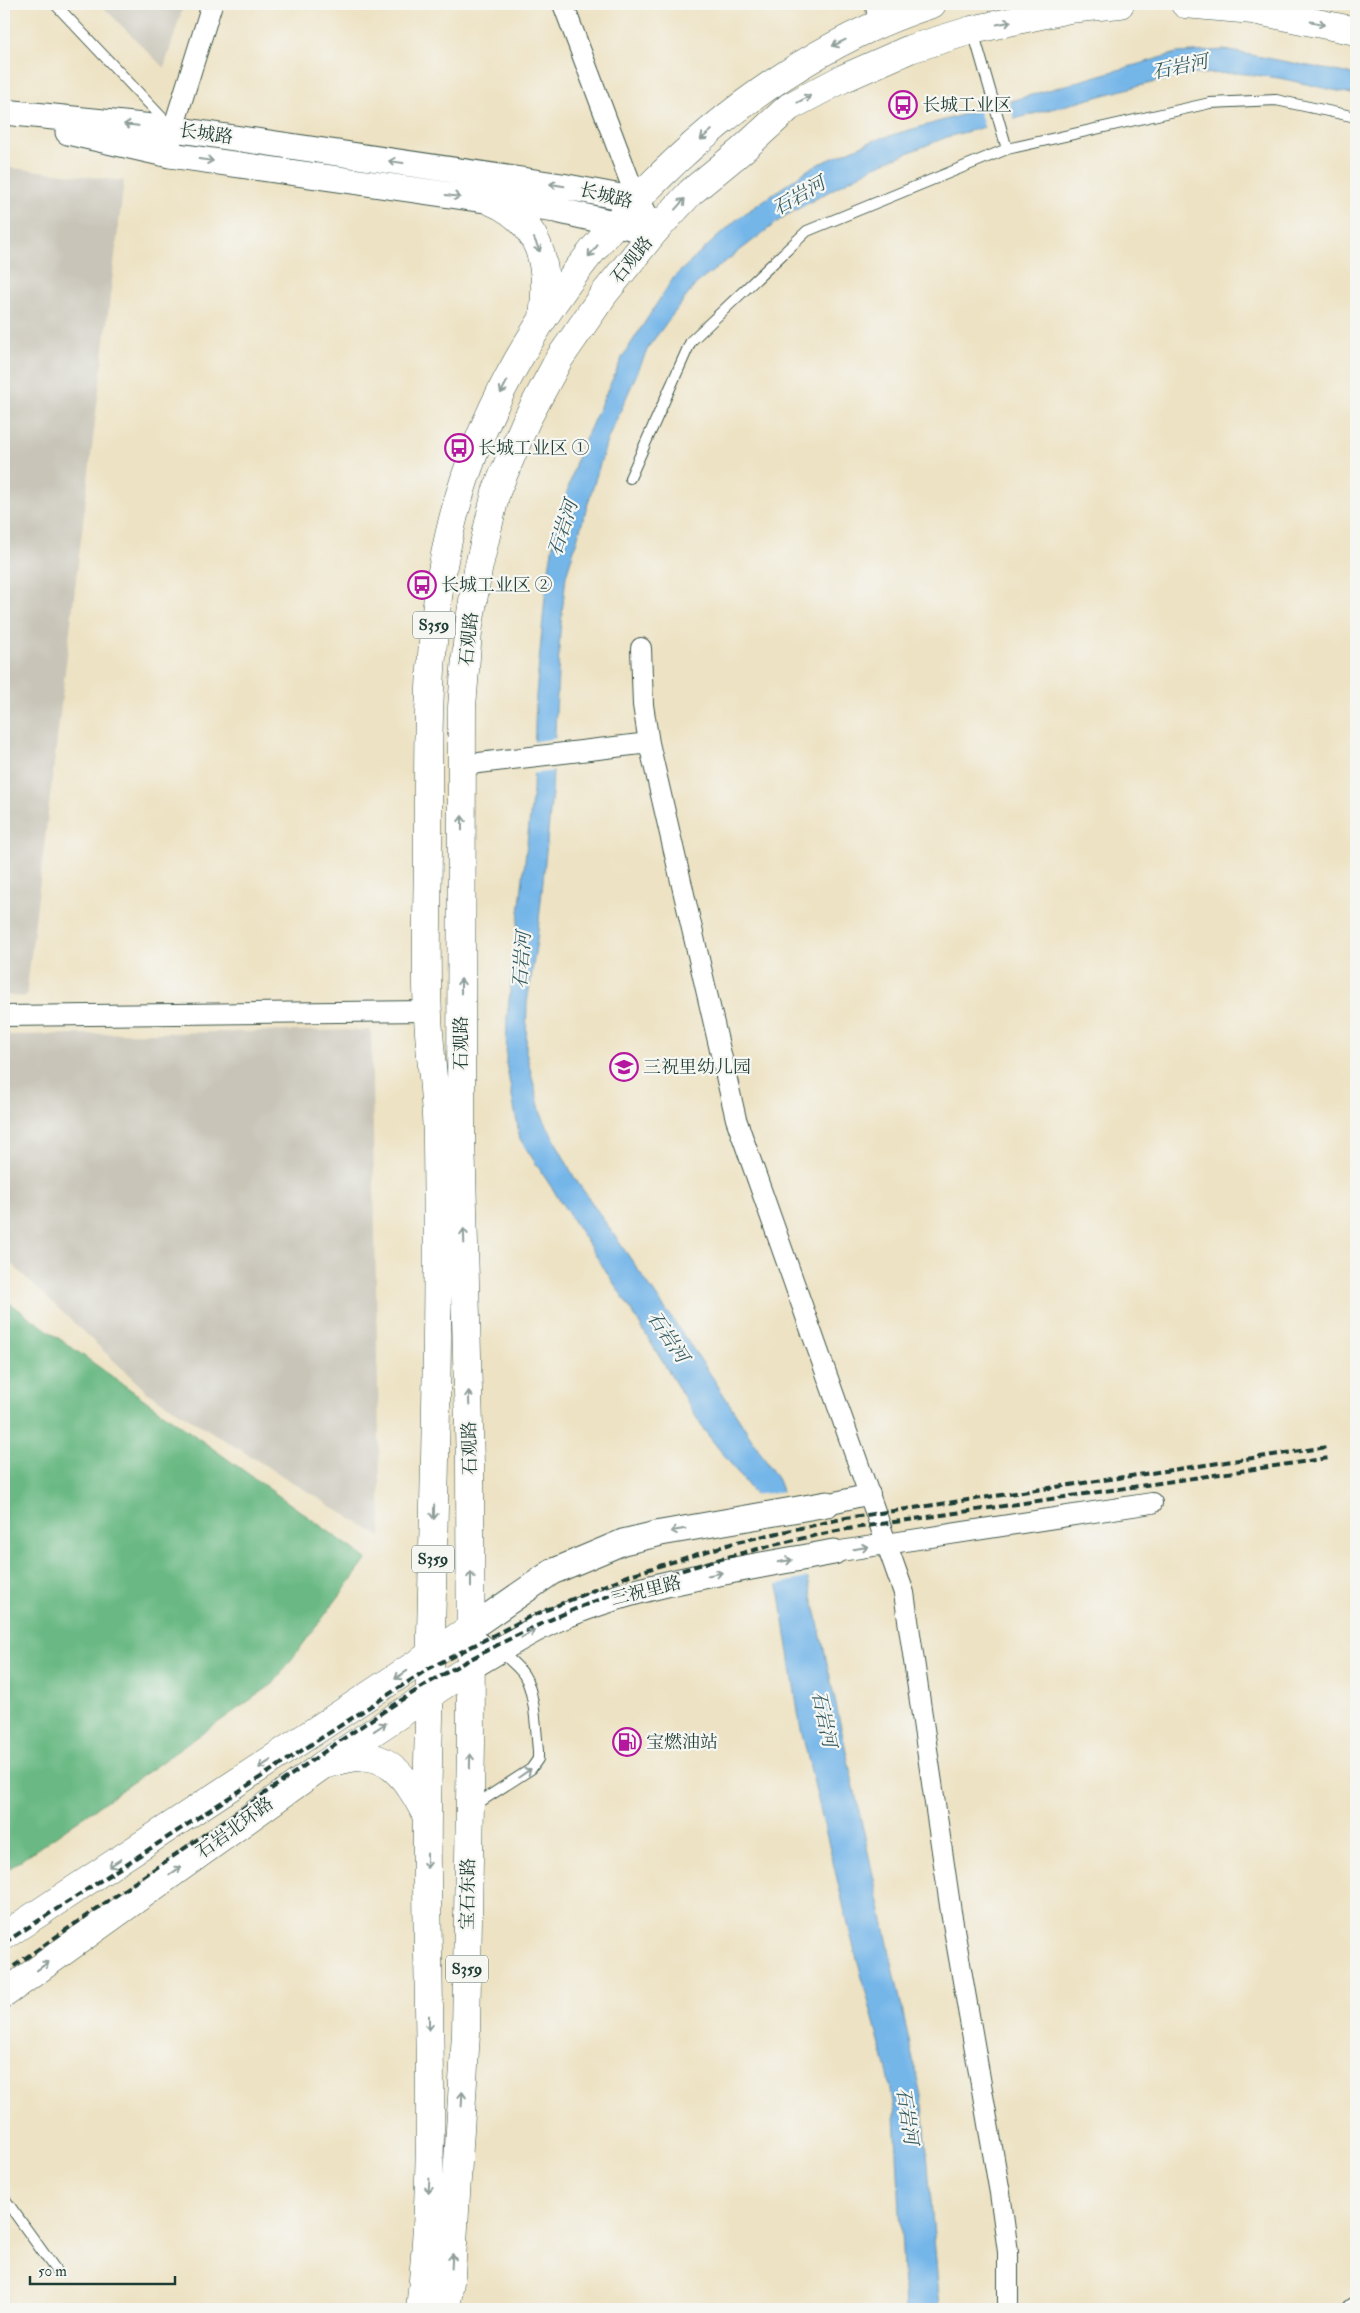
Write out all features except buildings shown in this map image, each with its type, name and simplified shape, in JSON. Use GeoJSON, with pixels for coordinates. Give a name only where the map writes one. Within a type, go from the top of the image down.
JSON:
{"type":"FeatureCollection","features":[{"type":"Feature","properties":{"kind":"main road","name":"石观路"},"geometry":{"type":"LineString","coordinates":[[432,1655],[437,1136],[427,1011],[428,718],[433,628],[443,554],[466,474],[493,408],[517,360],[543,317],[616,223],[668,167],[773,83],[832,46],[877,14],[900,14],[932,4]]}},
{"type":"Feature","properties":{"kind":"main road","name":"石观路"},"geometry":{"type":"LineString","coordinates":[[470,1628],[470,1464],[461,1136],[462,707],[468,632],[478,570],[496,492],[526,421],[559,359],[604,294],[654,232],[691,192],[742,151],[789,106],[842,79],[910,49],[972,30],[1069,9],[1120,4]]}},
{"type":"Feature","properties":{"kind":"main road"},"geometry":{"type":"LineString","coordinates":[[1185,4],[1253,10],[1356,31]]}},
{"type":"Feature","properties":{"kind":"main road"},"geometry":{"type":"LineString","coordinates":[[491,201],[505,207],[517,216],[528,228],[536,242],[546,280],[543,317]]}},
{"type":"Feature","properties":{"kind":"main road","name":"石岩北环路"},"geometry":{"type":"LineString","coordinates":[[4,1936],[432,1655],[470,1628]]}},
{"type":"Feature","properties":{"kind":"main road","name":"宝石东路"},"geometry":{"type":"LineString","coordinates":[[446,2309],[451,2275],[466,2033],[470,1808],[470,1628]]}},
{"type":"Feature","properties":{"kind":"main road","name":"S359"},"geometry":{"type":"LineString","coordinates":[[420,2309],[425,2269],[430,2179],[427,1818],[432,1655]]}},
{"type":"Feature","properties":{"kind":"main road","name":"石岩北环路"},"geometry":{"type":"LineString","coordinates":[[4,1994],[323,1765],[471,1667]]}},
{"type":"Feature","properties":{"kind":"main road"},"geometry":{"type":"LineString","coordinates":[[323,1765],[356,1757],[370,1757],[385,1763],[397,1772],[413,1790],[427,1818]]}},
{"type":"Feature","properties":{"kind":"street"},"geometry":{"type":"LineString","coordinates":[[170,155],[173,129],[212,4]]}},
{"type":"Feature","properties":{"kind":"street"},"geometry":{"type":"LineString","coordinates":[[563,4],[638,200]]}},
{"type":"Feature","properties":{"kind":"street","name":"长城路"},"geometry":{"type":"LineString","coordinates":[[4,112],[173,129],[562,186],[638,200],[654,232]]}},
{"type":"Feature","properties":{"kind":"street","name":"长城路"},"geometry":{"type":"LineString","coordinates":[[4,118],[170,155],[556,210],[654,232]]}},
{"type":"Feature","properties":{"kind":"street"},"geometry":{"type":"LineString","coordinates":[[642,648],[644,706],[649,743],[736,1119],[904,1593],[950,1912],[1000,2193],[1008,2252],[1008,2309]]}},
{"type":"Feature","properties":{"kind":"street"},"geometry":{"type":"LineString","coordinates":[[462,765],[649,743]]}},
{"type":"Feature","properties":{"kind":"street"},"geometry":{"type":"LineString","coordinates":[[4,1016],[427,1011]]}},
{"type":"Feature","properties":{"kind":"street"},"geometry":{"type":"LineString","coordinates":[[470,1628],[552,1572],[589,1554],[642,1537],[870,1494]]}},
{"type":"Feature","properties":{"kind":"street"},"geometry":{"type":"LineString","coordinates":[[827,1553],[1152,1504]]}},
{"type":"Feature","properties":{"kind":"street","name":"三祝里路"},"geometry":{"type":"LineString","coordinates":[[471,1667],[550,1622],[594,1604],[634,1592],[827,1553]]}},
{"type":"Feature","properties":{"kind":"lane"},"geometry":{"type":"LineString","coordinates":[[55,4],[173,129]]}},
{"type":"Feature","properties":{"kind":"lane"},"geometry":{"type":"LineString","coordinates":[[972,30],[1007,149]]}},
{"type":"Feature","properties":{"kind":"lane"},"geometry":{"type":"LineString","coordinates":[[630,478],[691,342],[807,231],[1007,149],[1210,104],[1276,100],[1356,117]]}},
{"type":"Feature","properties":{"kind":"lane"},"geometry":{"type":"LineString","coordinates":[[470,1628],[520,1670],[526,1678],[530,1688],[538,1759],[531,1770],[470,1808]]}},
{"type":"Feature","properties":{"kind":"lane"},"geometry":{"type":"LineString","coordinates":[[4,2198],[54,2269]]}},
{"type":"Feature","properties":{"kind":"shaded area"},"geometry":{"type":"Polygon","coordinates":[[[100,4],[184,4],[164,68],[100,4]]]}},
{"type":"Feature","properties":{"kind":"shaded area"},"geometry":{"type":"Polygon","coordinates":[[[4,167],[124,181],[26,997],[4,995],[4,167]]]}},
{"type":"Feature","properties":{"kind":"shaded area"},"geometry":{"type":"Polygon","coordinates":[[[371,1030],[381,1537],[147,1392],[4,1257],[4,1035],[371,1030]]]}},
{"type":"Feature","properties":{"kind":"green space"},"geometry":{"type":"Polygon","coordinates":[[[4,1299],[367,1559],[273,1684],[4,1872],[4,1299]]]}},
{"type":"Feature","properties":{"kind":"water","name":"石岩河"},"geometry":{"type":"Polygon","coordinates":[[[1225,50],[1356,75],[1356,95],[1279,78],[1238,73],[1191,74],[1134,87],[947,137],[875,166],[785,216],[696,284],[649,346],[607,441],[566,576],[560,632],[552,792],[537,940],[527,1003],[526,1052],[541,1114],[574,1177],[713,1378],[778,1480],[793,1520],[815,1608],[923,2105],[940,2309],[905,2309],[895,2115],[889,2078],[850,1933],[800,1725],[780,1595],[757,1497],[704,1430],[628,1305],[520,1139],[506,1063],[507,1018],[533,790],[536,695],[546,586],[555,533],[578,455],[623,356],[674,277],[737,219],[812,167],[875,140],[1177,53],[1225,50]]]}},
{"type":"Feature","properties":{"kind":"pier"},"geometry":{"type":"Polygon","coordinates":[[[1008,98],[1015,121],[985,129],[978,107],[1008,98]]]}},
{"type":"Feature","properties":{"kind":"pier"},"geometry":{"type":"Polygon","coordinates":[[[557,738],[555,771],[531,774],[532,742],[557,738]]]}},
{"type":"Feature","properties":{"kind":"pier"},"geometry":{"type":"Polygon","coordinates":[[[785,1491],[796,1520],[810,1577],[775,1585],[752,1495],[785,1491]]]}},
{"type":"Feature","properties":{"kind":"railway"},"geometry":{"type":"LineString","coordinates":[[4,1943],[428,1669],[527,1618],[630,1575],[737,1542],[846,1518],[1327,1447]]}},
{"type":"Feature","properties":{"kind":"railway"},"geometry":{"type":"LineString","coordinates":[[4,1973],[400,1701],[482,1653],[570,1611],[706,1563],[753,1550],[847,1529],[1329,1458]]}},
{"type":"Feature","properties":{"kind":"place","name":"长城工业区"},"geometry":{"type":"Point","coordinates":[903,105]}},
{"type":"Feature","properties":{"kind":"place","name":"长城工业区 ①"},"geometry":{"type":"Point","coordinates":[459,448]}},
{"type":"Feature","properties":{"kind":"place","name":"长城工业区 ②"},"geometry":{"type":"Point","coordinates":[422,585]}},
{"type":"Feature","properties":{"kind":"place","name":"三祝里幼儿园"},"geometry":{"type":"Point","coordinates":[624,1067]}},
{"type":"Feature","properties":{"kind":"place","name":"宝燃油站"},"geometry":{"type":"Point","coordinates":[627,1742]}}]}
